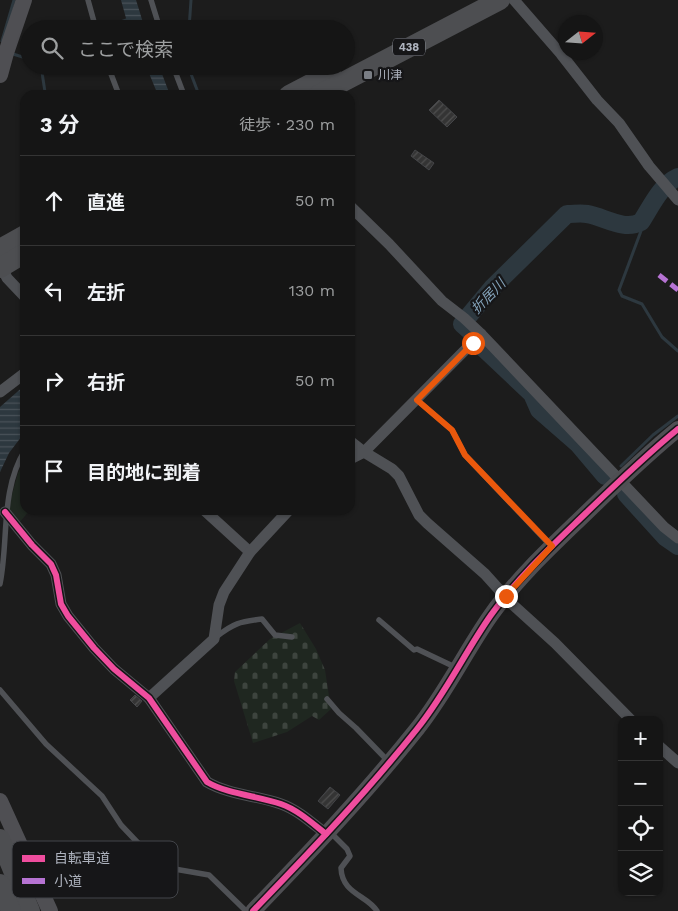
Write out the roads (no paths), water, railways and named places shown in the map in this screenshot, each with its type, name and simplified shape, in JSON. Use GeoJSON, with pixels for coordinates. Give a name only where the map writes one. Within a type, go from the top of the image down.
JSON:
{"type":"FeatureCollection","features":[{"type":"Feature","properties":{"kind":"highway","name":"438"},"geometry":{"type":"LineString","coordinates":[[355,61],[474,0]]}},
{"type":"Feature","properties":{"kind":"highway","name":"438"},"geometry":{"type":"LineString","coordinates":[[328,90],[500,0]]}},
{"type":"Feature","properties":{"kind":"highway","name":"438"},"geometry":{"type":"LineString","coordinates":[[298,90],[328,75]]}},
{"type":"Feature","properties":{"kind":"highway"},"geometry":{"type":"LineString","coordinates":[[1,261],[20,240]]}},
{"type":"Feature","properties":{"kind":"highway"},"geometry":{"type":"LineString","coordinates":[[1,261],[20,255]]}},
{"type":"Feature","properties":{"kind":"highway"},"geometry":{"type":"LineString","coordinates":[[0,839],[12,868]]}},
{"type":"Feature","properties":{"kind":"highway"},"geometry":{"type":"LineString","coordinates":[[0,884],[11,911]]}},
{"type":"Feature","properties":{"kind":"highway"},"geometry":{"type":"LineString","coordinates":[[25,898],[30,911]]}},
{"type":"Feature","properties":{"kind":"street"},"geometry":{"type":"LineString","coordinates":[[0,75],[24,0]]}},
{"type":"Feature","properties":{"kind":"street"},"geometry":{"type":"LineString","coordinates":[[514,0],[561,54],[597,100],[619,123],[678,200]]}},
{"type":"Feature","properties":{"kind":"street"},"geometry":{"type":"LineString","coordinates":[[355,211],[442,301],[466,319],[477,338],[664,527],[678,538]]}},
{"type":"Feature","properties":{"kind":"street"},"geometry":{"type":"LineString","coordinates":[[1,261],[8,278],[20,291]]}},
{"type":"Feature","properties":{"kind":"street"},"geometry":{"type":"LineString","coordinates":[[355,456],[364,452],[477,338]]}},
{"type":"Feature","properties":{"kind":"street"},"geometry":{"type":"LineString","coordinates":[[0,392],[20,377]]}},
{"type":"Feature","properties":{"kind":"street"},"geometry":{"type":"LineString","coordinates":[[253,911],[327,833],[390,762],[436,704],[474,642],[506,596],[552,546],[678,429]]}},
{"type":"Feature","properties":{"kind":"street"},"geometry":{"type":"LineString","coordinates":[[355,445],[392,469],[399,476],[419,515],[485,574],[627,716]]}},
{"type":"Feature","properties":{"kind":"street"},"geometry":{"type":"LineString","coordinates":[[5,512],[32,545],[51,564],[56,575],[61,604],[68,616],[114,670],[149,698],[207,782],[220,788],[282,804],[299,812],[327,833]]}},
{"type":"Feature","properties":{"kind":"street"},"geometry":{"type":"LineString","coordinates":[[209,515],[250,552]]}},
{"type":"Feature","properties":{"kind":"street"},"geometry":{"type":"LineString","coordinates":[[149,698],[214,639],[219,605],[224,592],[250,552],[284,515]]}},
{"type":"Feature","properties":{"kind":"street"},"geometry":{"type":"LineString","coordinates":[[663,750],[678,763]]}},
{"type":"Feature","properties":{"kind":"street"},"geometry":{"type":"LineString","coordinates":[[0,801],[18,841]]}},
{"type":"Feature","properties":{"kind":"street"},"geometry":{"type":"LineString","coordinates":[[44,898],[50,911]]}},
{"type":"Feature","properties":{"kind":"lane"},"geometry":{"type":"LineString","coordinates":[[88,0],[94,20]]}},
{"type":"Feature","properties":{"kind":"lane"},"geometry":{"type":"LineString","coordinates":[[151,0],[157,20]]}},
{"type":"Feature","properties":{"kind":"lane"},"geometry":{"type":"LineString","coordinates":[[111,75],[117,90]]}},
{"type":"Feature","properties":{"kind":"lane"},"geometry":{"type":"LineString","coordinates":[[176,75],[182,90]]}},
{"type":"Feature","properties":{"kind":"lane"},"geometry":{"type":"LineString","coordinates":[[417,400],[452,430],[465,455],[552,546]]}},
{"type":"Feature","properties":{"kind":"lane"},"geometry":{"type":"LineString","coordinates":[[0,584],[5,512],[12,476],[20,458]]}},
{"type":"Feature","properties":{"kind":"lane"},"geometry":{"type":"LineString","coordinates":[[214,639],[232,625],[262,619],[274,634],[292,636]]}},
{"type":"Feature","properties":{"kind":"lane"},"geometry":{"type":"LineString","coordinates":[[380,620],[414,650],[417,649],[459,669]]}},
{"type":"Feature","properties":{"kind":"lane"},"geometry":{"type":"LineString","coordinates":[[0,690],[40,738],[102,796],[121,825],[136,841]]}},
{"type":"Feature","properties":{"kind":"lane"},"geometry":{"type":"LineString","coordinates":[[327,698],[339,713],[390,762]]}},
{"type":"Feature","properties":{"kind":"lane"},"geometry":{"type":"LineString","coordinates":[[327,833],[349,853],[349,859],[341,868],[343,879],[356,895],[372,904],[377,911]]}},
{"type":"Feature","properties":{"kind":"lane"},"geometry":{"type":"LineString","coordinates":[[178,870],[209,875],[246,911]]}},
{"type":"Feature","properties":{"kind":"waterway"},"geometry":{"type":"LineString","coordinates":[[2,41],[14,0]]}},
{"type":"Feature","properties":{"kind":"waterway"},"geometry":{"type":"LineString","coordinates":[[190,20],[191,0]]}},
{"type":"Feature","properties":{"kind":"waterway"},"geometry":{"type":"LineString","coordinates":[[13,54],[20,56]]}},
{"type":"Feature","properties":{"kind":"waterway"},"geometry":{"type":"LineString","coordinates":[[42,75],[45,90]]}},
{"type":"Feature","properties":{"kind":"waterway"},"geometry":{"type":"LineString","coordinates":[[191,75],[197,90]]}},
{"type":"Feature","properties":{"kind":"waterway","name":"折居川"},"geometry":{"type":"LineString","coordinates":[[605,476],[578,444],[539,410],[532,394],[478,343],[471,332],[462,324],[492,288],[567,214],[587,214],[628,225],[641,222],[661,191],[678,177]]}},
{"type":"Feature","properties":{"kind":"waterway"},"geometry":{"type":"LineString","coordinates":[[641,222],[641,231],[619,290],[622,296],[642,304],[662,337],[678,351]]}},
{"type":"Feature","properties":{"kind":"waterway"},"geometry":{"type":"LineString","coordinates":[[621,466],[653,435],[678,416]]}},
{"type":"Feature","properties":{"kind":"waterway","name":"折居川"},"geometry":{"type":"LineString","coordinates":[[626,494],[665,537],[678,546]]}},
{"type":"Feature","properties":{"kind":"place","name":"川津"},"geometry":{"type":"Point","coordinates":[368,75]}}]}
